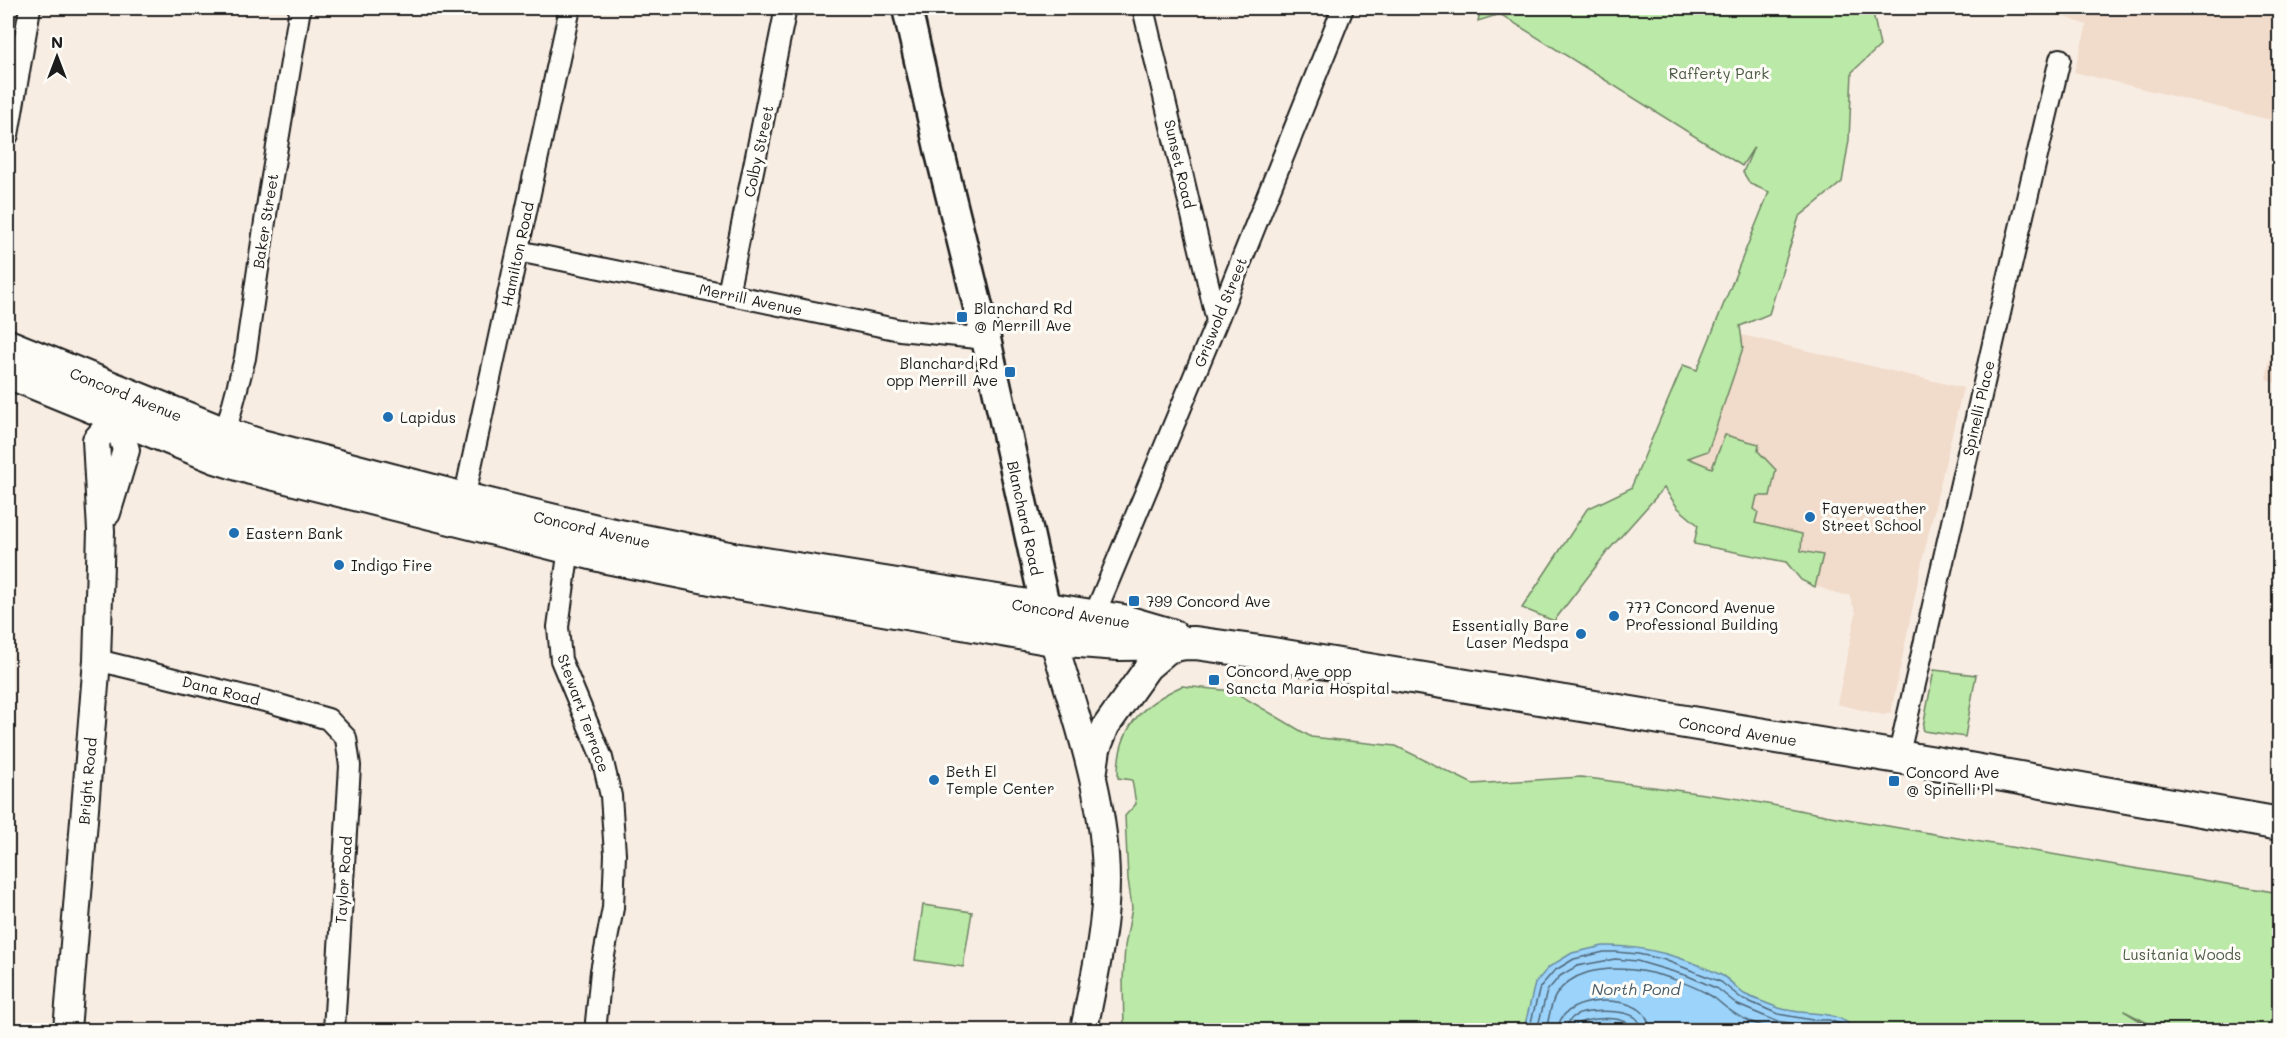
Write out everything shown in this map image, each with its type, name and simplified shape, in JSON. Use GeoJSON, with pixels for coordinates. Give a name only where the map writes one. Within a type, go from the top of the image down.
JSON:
{"type":"FeatureCollection","features":[{"type":"Feature","properties":{"kind":"main road","name":"Blanchard Road"},"geometry":{"type":"LineString","coordinates":[[907,8],[986,339],[1044,608],[1053,639]]}},
{"type":"Feature","properties":{"kind":"main road","name":"Concord Avenue"},"geometry":{"type":"LineString","coordinates":[[8,346],[118,404]]}},
{"type":"Feature","properties":{"kind":"main road","name":"Concord Avenue"},"geometry":{"type":"LineString","coordinates":[[8,372],[118,404],[220,445],[290,478],[569,548],[672,571],[992,630],[1053,639],[1119,644],[1195,643]]}},
{"type":"Feature","properties":{"kind":"main road","name":"Concord Avenue"},"geometry":{"type":"LineString","coordinates":[[220,445],[261,446],[464,499],[676,548],[1134,623],[1195,643],[1383,672],[2280,824]]}},
{"type":"Feature","properties":{"kind":"street"},"geometry":{"type":"LineString","coordinates":[[8,135],[30,8]]}},
{"type":"Feature","properties":{"kind":"street","name":"Baker Street"},"geometry":{"type":"LineString","coordinates":[[220,445],[244,358],[300,8]]}},
{"type":"Feature","properties":{"kind":"street","name":"Hamilton Road"},"geometry":{"type":"LineString","coordinates":[[464,499],[570,8]]}},
{"type":"Feature","properties":{"kind":"street","name":"Colby Street"},"geometry":{"type":"LineString","coordinates":[[728,294],[786,8]]}},
{"type":"Feature","properties":{"kind":"street","name":"Sunset Road"},"geometry":{"type":"LineString","coordinates":[[1143,8],[1217,321]]}},
{"type":"Feature","properties":{"kind":"street","name":"Griswold Street"},"geometry":{"type":"LineString","coordinates":[[1094,616],[1217,321],[1343,8]]}},
{"type":"Feature","properties":{"kind":"street","name":"Spinelli Place"},"geometry":{"type":"LineString","coordinates":[[1898,758],[2002,300],[2060,59]]}},
{"type":"Feature","properties":{"kind":"street","name":"Merrill Avenue"},"geometry":{"type":"LineString","coordinates":[[518,250],[900,330],[986,339]]}},
{"type":"Feature","properties":{"kind":"street","name":"Bright Road"},"geometry":{"type":"LineString","coordinates":[[67,1030],[97,660],[101,531],[126,450],[118,404]]}},
{"type":"Feature","properties":{"kind":"street","name":"Stewart Terrace"},"geometry":{"type":"LineString","coordinates":[[569,548],[558,627],[561,660],[602,758],[611,796],[615,854],[613,908],[598,991],[596,1022]]}},
{"type":"Feature","properties":{"kind":"street","name":"Blanchard Road"},"geometry":{"type":"LineString","coordinates":[[1053,639],[1092,779],[1104,845],[1105,901],[1084,1030]]}},
{"type":"Feature","properties":{"kind":"street"},"geometry":{"type":"LineString","coordinates":[[1092,779],[1097,749],[1106,726],[1148,667],[1168,650],[1195,643]]}},
{"type":"Feature","properties":{"kind":"street","name":"Dana Road"},"geometry":{"type":"LineString","coordinates":[[97,660],[269,702],[328,719],[340,732]]}},
{"type":"Feature","properties":{"kind":"street","name":"Taylor Road"},"geometry":{"type":"LineString","coordinates":[[334,1030],[350,766],[346,738],[340,732]]}},
{"type":"Feature","properties":{"kind":"shaded area"},"geometry":{"type":"Polygon","coordinates":[[[2039,8],[2279,8],[2279,122],[2074,72],[2087,25],[2039,8]]]}},
{"type":"Feature","properties":{"kind":"shaded area"},"geometry":{"type":"Polygon","coordinates":[[[2279,306],[2279,384],[2266,380],[2279,306]]]}},
{"type":"Feature","properties":{"kind":"shaded area","name":"Fayerweather Street School"},"geometry":{"type":"Polygon","coordinates":[[[1742,335],[1963,388],[1923,557],[1891,712],[1883,715],[1837,704],[1856,613],[1849,595],[1837,594],[1801,580],[1786,562],[1694,544],[1698,525],[1678,508],[1691,433],[1742,335]]]}},
{"type":"Feature","properties":{"kind":"green space","name":"Rafferty Park"},"geometry":{"type":"Polygon","coordinates":[[[1481,8],[1872,8],[1880,46],[1852,72],[1849,140],[1842,182],[1799,217],[1769,314],[1740,326],[1743,348],[1708,451],[1688,458],[1712,468],[1725,435],[1759,444],[1758,451],[1776,470],[1770,496],[1757,496],[1754,509],[1758,512],[1755,523],[1802,534],[1801,551],[1823,555],[1815,587],[1801,580],[1786,562],[1694,544],[1698,525],[1678,508],[1664,488],[1607,552],[1554,621],[1522,608],[1587,509],[1631,488],[1683,365],[1697,370],[1769,192],[1750,184],[1743,172],[1754,147],[1742,166],[1500,14],[1478,21],[1481,8]]]}},
{"type":"Feature","properties":{"kind":"green space"},"geometry":{"type":"Polygon","coordinates":[[[1934,670],[1976,675],[1965,737],[1924,731],[1934,670]]]}},
{"type":"Feature","properties":{"kind":"green space","name":"Lusitania Woods"},"geometry":{"type":"Polygon","coordinates":[[[1182,686],[1233,691],[1311,737],[1396,746],[1473,784],[1581,777],[1740,799],[2279,893],[2279,1030],[2161,1030],[2124,1011],[2155,1030],[1124,1030],[1125,946],[1132,908],[1125,816],[1136,804],[1132,780],[1118,778],[1119,761],[1127,732],[1134,721],[1154,702],[1182,686]]]}},
{"type":"Feature","properties":{"kind":"green space"},"geometry":{"type":"Polygon","coordinates":[[[923,905],[972,912],[963,967],[915,960],[923,905]]]}},
{"type":"Feature","properties":{"kind":"water","name":"North Pond"},"geometry":{"type":"Polygon","coordinates":[[[1603,946],[1649,950],[1680,958],[1723,976],[1744,994],[1757,1000],[1789,1011],[1830,1015],[1848,1023],[1856,1030],[1656,1030],[1606,1024],[1575,1030],[1524,1029],[1535,983],[1549,967],[1572,953],[1603,946]]]}},
{"type":"Feature","properties":{"kind":"place","name":"Blanchard Rd @ Merrill Ave"},"geometry":{"type":"Point","coordinates":[962,317]}},
{"type":"Feature","properties":{"kind":"place","name":"Blanchard Rd opp Merrill Ave"},"geometry":{"type":"Point","coordinates":[1010,372]}},
{"type":"Feature","properties":{"kind":"place","name":"Lapidus"},"geometry":{"type":"Point","coordinates":[388,417]}},
{"type":"Feature","properties":{"kind":"place","name":"Fayerweather Street School"},"geometry":{"type":"Point","coordinates":[1810,517]}},
{"type":"Feature","properties":{"kind":"place","name":"Eastern Bank"},"geometry":{"type":"Point","coordinates":[234,533]}},
{"type":"Feature","properties":{"kind":"place","name":"Indigo Fire"},"geometry":{"type":"Point","coordinates":[339,565]}},
{"type":"Feature","properties":{"kind":"place","name":"799 Concord Ave"},"geometry":{"type":"Point","coordinates":[1134,601]}},
{"type":"Feature","properties":{"kind":"place","name":"777 Concord Avenue Professional Building"},"geometry":{"type":"Point","coordinates":[1614,616]}},
{"type":"Feature","properties":{"kind":"place","name":"Essentially Bare Laser Medspa"},"geometry":{"type":"Point","coordinates":[1581,634]}},
{"type":"Feature","properties":{"kind":"place","name":"Concord Ave opp Sancta Maria Hospital"},"geometry":{"type":"Point","coordinates":[1214,680]}},
{"type":"Feature","properties":{"kind":"place","name":"Beth El Temple Center"},"geometry":{"type":"Point","coordinates":[934,780]}},
{"type":"Feature","properties":{"kind":"place","name":"Concord Ave @ Spinelli Pl"},"geometry":{"type":"Point","coordinates":[1894,781]}}]}
